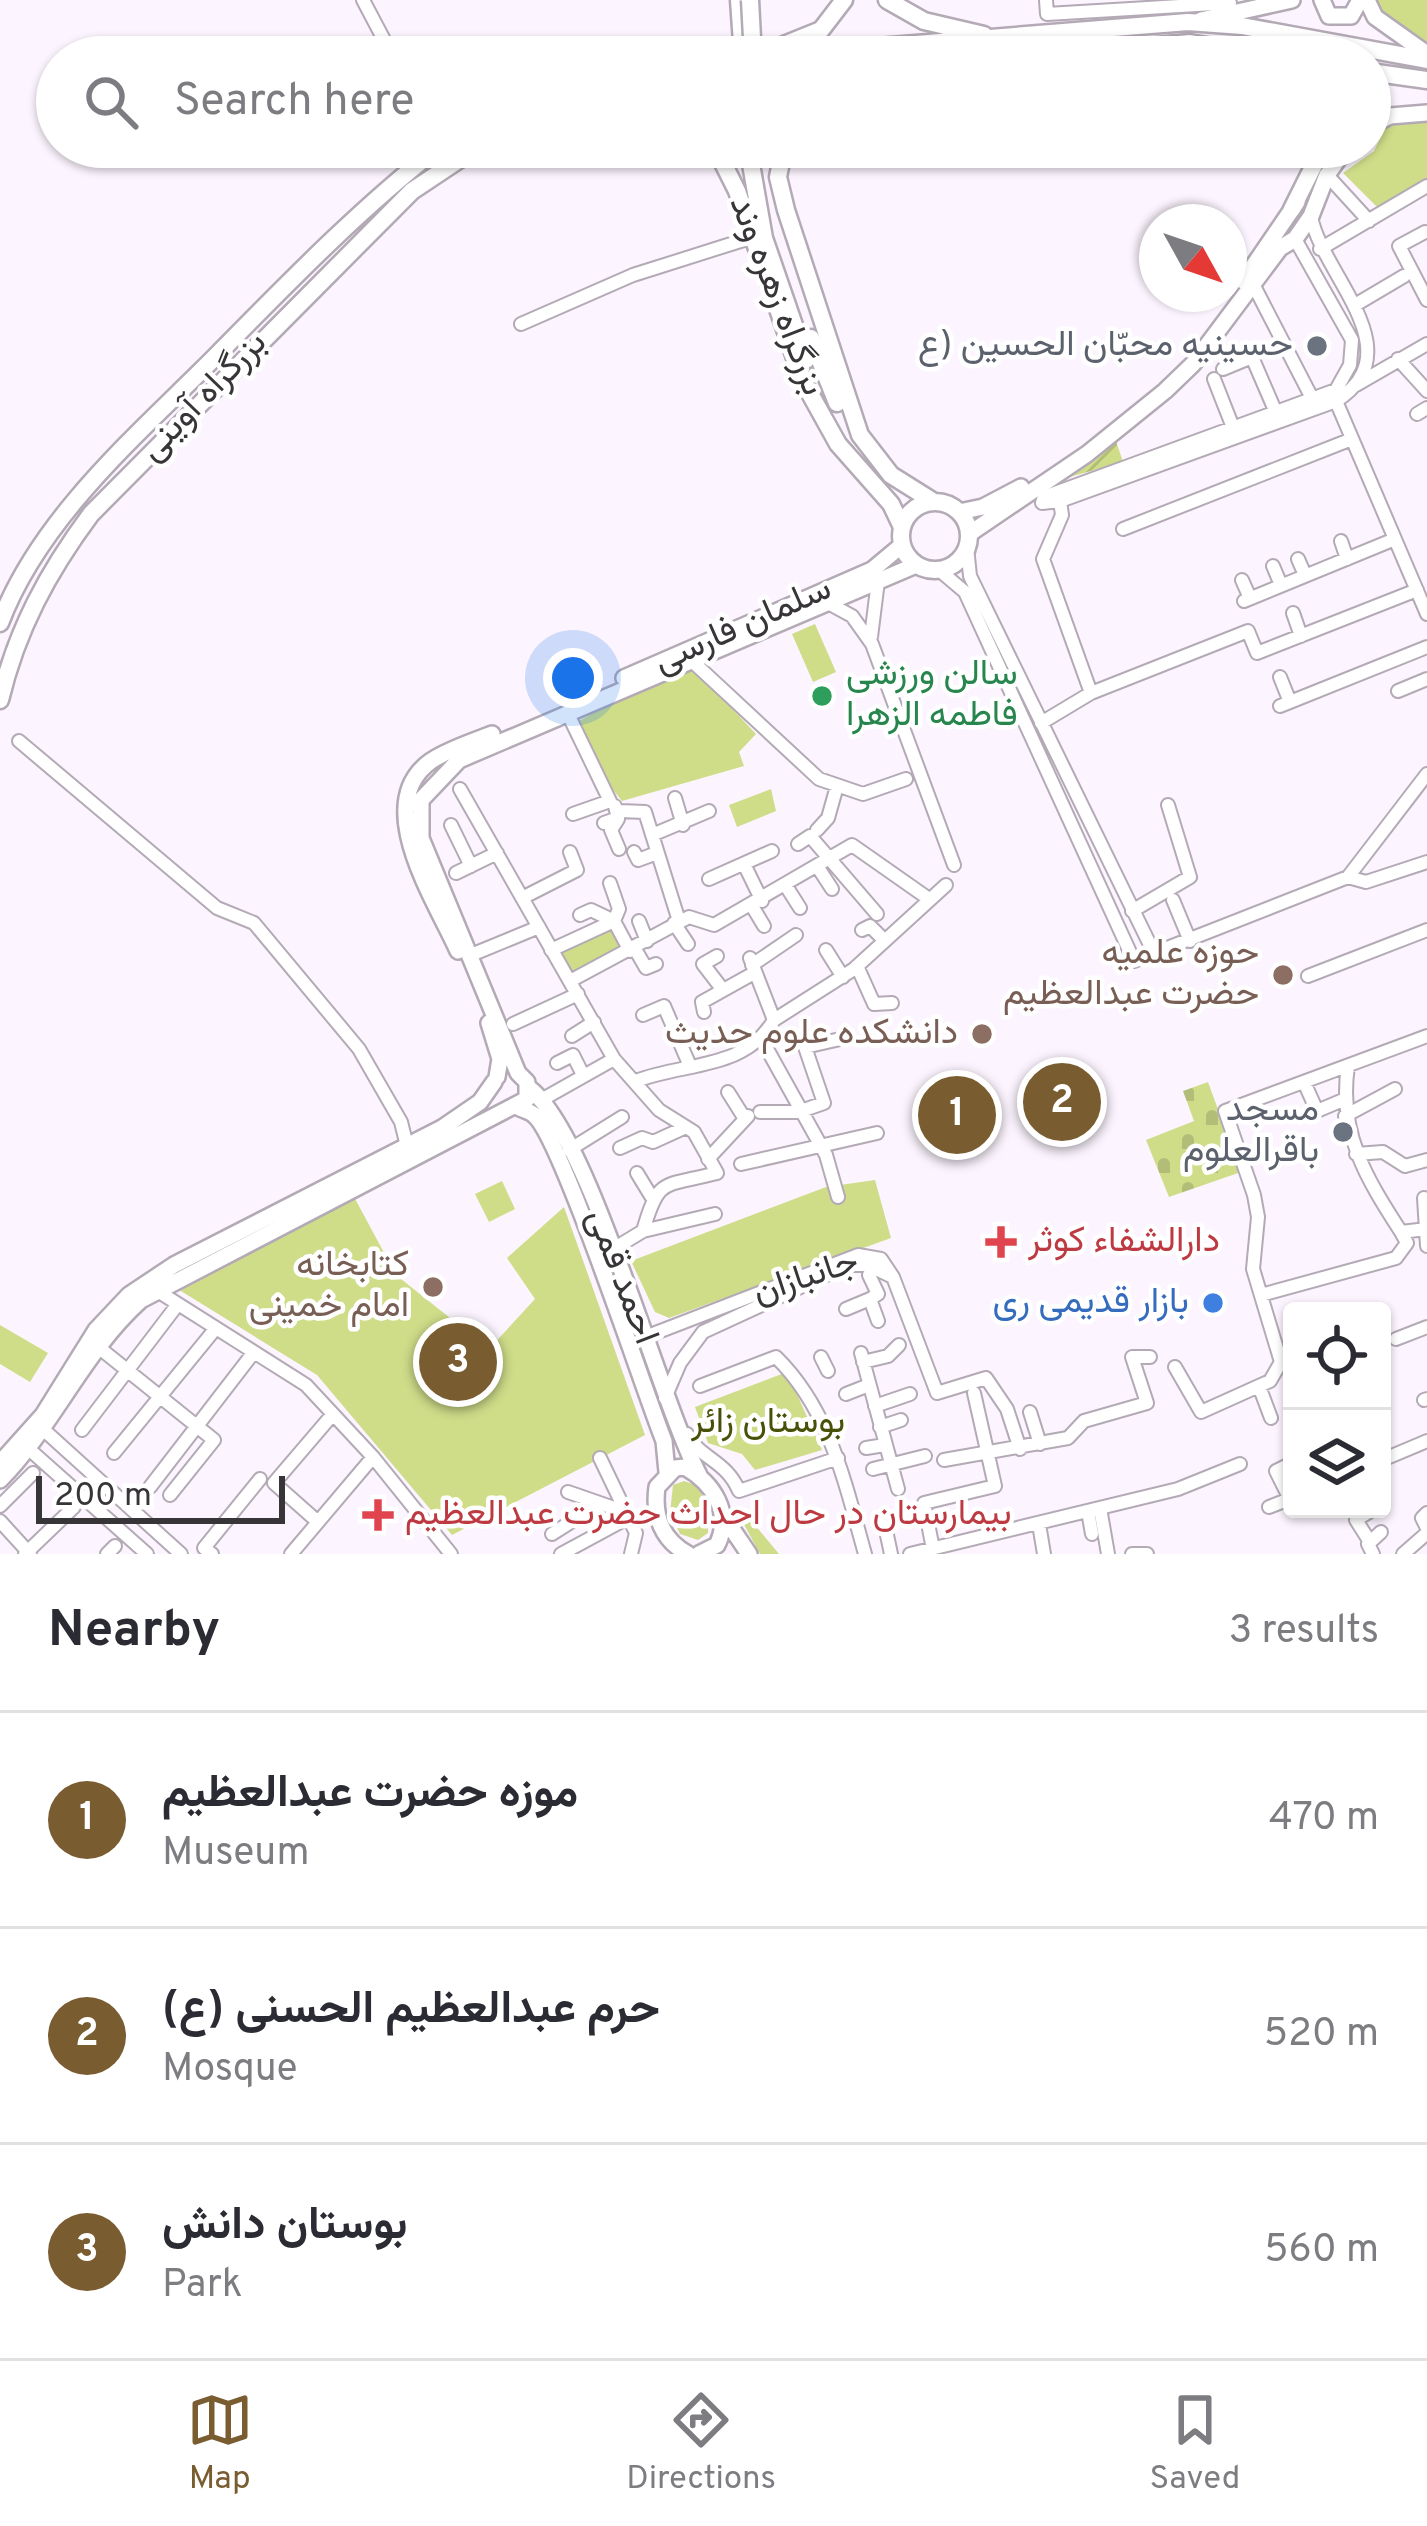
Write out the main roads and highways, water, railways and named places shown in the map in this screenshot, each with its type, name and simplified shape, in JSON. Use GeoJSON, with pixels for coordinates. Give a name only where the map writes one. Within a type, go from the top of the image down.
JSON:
{"type":"FeatureCollection","features":[{"type":"Feature","properties":{"kind":"highway"},"geometry":{"type":"LineString","coordinates":[[739,0],[746,36]]}},
{"type":"Feature","properties":{"kind":"highway"},"geometry":{"type":"LineString","coordinates":[[750,0],[750,36]]}},
{"type":"Feature","properties":{"kind":"highway"},"geometry":{"type":"LineString","coordinates":[[804,36],[820,30],[844,0]]}},
{"type":"Feature","properties":{"kind":"highway"},"geometry":{"type":"LineString","coordinates":[[886,0],[924,21],[986,36]]}},
{"type":"Feature","properties":{"kind":"highway"},"geometry":{"type":"LineString","coordinates":[[1043,36],[1188,22],[1302,36]]}},
{"type":"Feature","properties":{"kind":"highway"},"geometry":{"type":"LineString","coordinates":[[1391,51],[1427,57]]}},
{"type":"Feature","properties":{"kind":"highway"},"geometry":{"type":"LineString","coordinates":[[1391,76],[1427,82]]}},
{"type":"Feature","properties":{"kind":"highway"},"geometry":{"type":"LineString","coordinates":[[1391,83],[1427,82]]}},
{"type":"Feature","properties":{"kind":"highway","name":"بزرگراه آوینی"},"geometry":{"type":"LineString","coordinates":[[0,622],[36,556],[136,436],[338,233],[414,168]]}},
{"type":"Feature","properties":{"kind":"highway","name":"بزرگراه آوینی"},"geometry":{"type":"LineString","coordinates":[[0,700],[26,616],[53,564],[91,514],[412,191],[446,168]]}},
{"type":"Feature","properties":{"kind":"highway","name":"بزرگراه زهره وند"},"geometry":{"type":"LineString","coordinates":[[726,168],[763,237],[821,367],[860,435],[890,475],[934,502]]}},
{"type":"Feature","properties":{"kind":"highway"},"geometry":{"type":"LineString","coordinates":[[733,168],[737,191]]}},
{"type":"Feature","properties":{"kind":"highway","name":"بزرگراه زهره وند"},"geometry":{"type":"LineString","coordinates":[[752,168],[763,237],[803,381],[838,444],[891,505],[902,536]]}},
{"type":"Feature","properties":{"kind":"highway","name":"بزرگراه زهره وند"},"geometry":{"type":"LineString","coordinates":[[760,168],[763,237]]}},
{"type":"Feature","properties":{"kind":"highway"},"geometry":{"type":"LineString","coordinates":[[777,168],[778,177]]}},
{"type":"Feature","properties":{"kind":"highway","name":"بزرگراه زهره وند"},"geometry":{"type":"LineString","coordinates":[[780,168],[797,252],[860,435]]}},
{"type":"Feature","properties":{"kind":"highway"},"geometry":{"type":"LineString","coordinates":[[1292,209],[1312,168]]}},
{"type":"Feature","properties":{"kind":"highway"},"geometry":{"type":"LineString","coordinates":[[934,502],[959,512],[968,540],[956,562],[939,570],[916,565],[902,536],[916,507],[934,502]]}},
{"type":"Feature","properties":{"kind":"main road"},"geometry":{"type":"LineString","coordinates":[[1188,22],[1292,0]]}},
{"type":"Feature","properties":{"kind":"main road"},"geometry":{"type":"LineString","coordinates":[[1322,0],[1325,12],[1340,20],[1351,16],[1364,0],[1375,17],[1427,57]]}},
{"type":"Feature","properties":{"kind":"main road"},"geometry":{"type":"LineString","coordinates":[[1391,113],[1427,103]]}},
{"type":"Feature","properties":{"kind":"main road"},"geometry":{"type":"LineString","coordinates":[[1391,116],[1427,113]]}},
{"type":"Feature","properties":{"kind":"main road"},"geometry":{"type":"LineString","coordinates":[[959,512],[1007,496],[1140,404],[1207,332],[1326,168]]}},
{"type":"Feature","properties":{"kind":"main road"},"geometry":{"type":"LineString","coordinates":[[968,540],[1144,411],[1193,364],[1280,248],[1310,244],[1311,216],[1331,168]]}},
{"type":"Feature","properties":{"kind":"main road","name":"سلمان فارسی"},"geometry":{"type":"LineString","coordinates":[[495,1079],[495,1038],[408,835],[406,796],[415,778],[446,753],[872,570],[902,536]]}},
{"type":"Feature","properties":{"kind":"main road","name":"سلمان فارسی"},"geometry":{"type":"LineString","coordinates":[[529,1088],[518,1073],[421,838],[421,800],[459,760],[916,565]]}},
{"type":"Feature","properties":{"kind":"main road"},"geometry":{"type":"LineString","coordinates":[[0,1463],[43,1414],[96,1330],[130,1295],[174,1265],[467,1112],[495,1079],[518,1073]]}},
{"type":"Feature","properties":{"kind":"main road","name":"احمد قمی"},"geometry":{"type":"LineString","coordinates":[[495,1079],[494,1098],[534,1114],[547,1136],[664,1441],[667,1472]]}},
{"type":"Feature","properties":{"kind":"main road"},"geometry":{"type":"LineString","coordinates":[[0,1480],[45,1431],[97,1346],[155,1290],[515,1108],[529,1088]]}},
{"type":"Feature","properties":{"kind":"main road","name":"احمد قمی"},"geometry":{"type":"LineString","coordinates":[[529,1088],[544,1099],[569,1150],[589,1174],[610,1251],[699,1475],[721,1509]]}},
{"type":"Feature","properties":{"kind":"main road"},"geometry":{"type":"LineString","coordinates":[[684,1554],[657,1516],[657,1487],[667,1472],[686,1467],[699,1475]]}},
{"type":"Feature","properties":{"kind":"main road"},"geometry":{"type":"LineString","coordinates":[[699,1554],[717,1545],[721,1509]]}},
{"type":"Feature","properties":{"kind":"main road"},"geometry":{"type":"LineString","coordinates":[[721,1509],[749,1554]]}},
{"type":"Feature","properties":{"kind":"place","name":"حسینیه محبّان الحسین (ع"},"geometry":{"type":"Point","coordinates":[1317,346]}},
{"type":"Feature","properties":{"kind":"place","name":"سالن ورزشی فاطمه الزهرا"},"geometry":{"type":"Point","coordinates":[822,696]}},
{"type":"Feature","properties":{"kind":"place","name":"حوزه علمیه حضرت عبدالعظیم"},"geometry":{"type":"Point","coordinates":[1283,975]}},
{"type":"Feature","properties":{"kind":"place","name":"دانشکده علوم حدیث"},"geometry":{"type":"Point","coordinates":[982,1034]}},
{"type":"Feature","properties":{"kind":"place","name":"حرم عبدالعظیم الحسنی (ع)"},"geometry":{"type":"Point","coordinates":[1062,1102]}},
{"type":"Feature","properties":{"kind":"place","name":"موزه حضرت عبدالعظیم"},"geometry":{"type":"Point","coordinates":[957,1115]}},
{"type":"Feature","properties":{"kind":"place","name":"مسجد باقرالعلوم"},"geometry":{"type":"Point","coordinates":[1343,1132]}},
{"type":"Feature","properties":{"kind":"place","name":"دارالشفاء کوثر"},"geometry":{"type":"Point","coordinates":[1001,1242]}},
{"type":"Feature","properties":{"kind":"place","name":"کتابخانه امام خمینی"},"geometry":{"type":"Point","coordinates":[433,1287]}},
{"type":"Feature","properties":{"kind":"place","name":"بازار قدیمی ری"},"geometry":{"type":"Point","coordinates":[1213,1303]}},
{"type":"Feature","properties":{"kind":"place","name":"بوستان دانش"},"geometry":{"type":"Point","coordinates":[458,1362]}},
{"type":"Feature","properties":{"kind":"place","name":"بیمارستان در حال احداث حضرت عبدالعظیم"},"geometry":{"type":"Point","coordinates":[378,1515]}},
{"type":"Feature","properties":{"kind":"park label","name":"بوستان زائر"},"geometry":{"type":"Point","coordinates":[768,1423]}}]}
